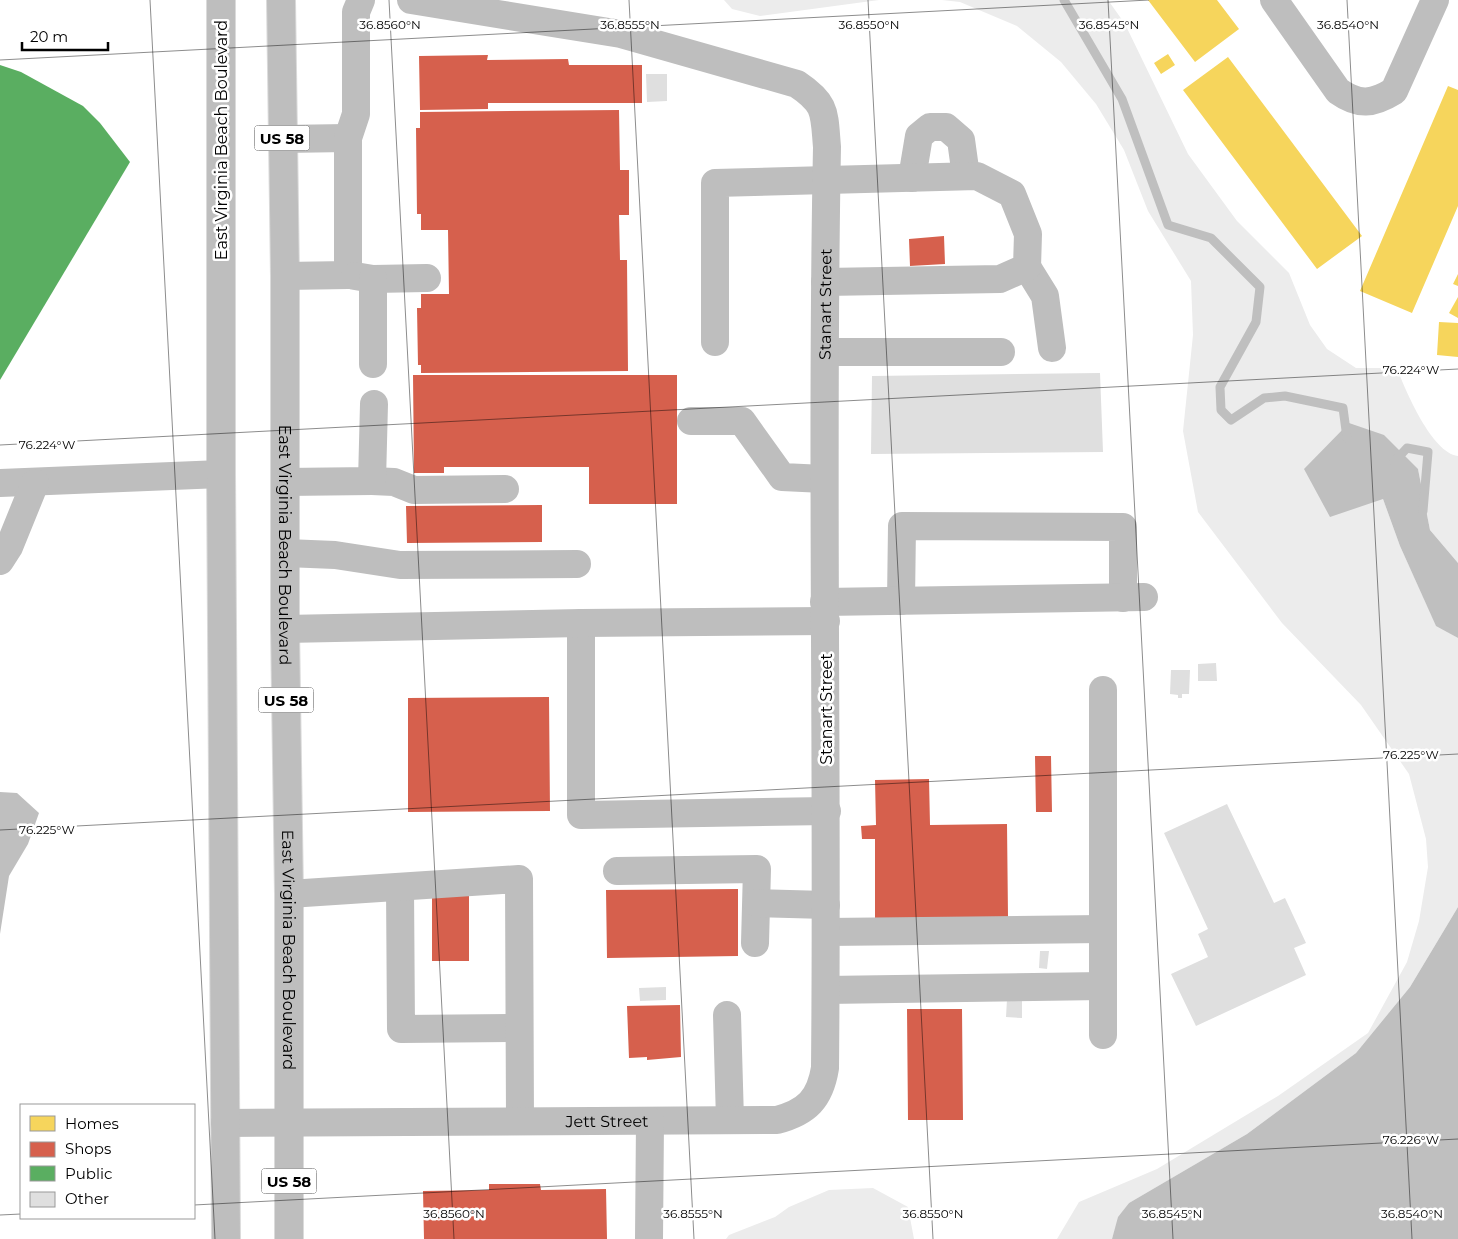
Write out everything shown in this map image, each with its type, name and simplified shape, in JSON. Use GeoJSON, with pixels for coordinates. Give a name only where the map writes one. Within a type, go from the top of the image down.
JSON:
{"type":"FeatureCollection","features":[{"type":"Feature","properties":{"kind":"main road","name":"East Virginia Beach Boulevard"},"geometry":{"type":"LineString","coordinates":[[221,0],[221,474],[226,1239]]}},
{"type":"Feature","properties":{"kind":"main road","name":"East Virginia Beach Boulevard"},"geometry":{"type":"LineString","coordinates":[[280,0],[289,894],[289,1239]]}},
{"type":"Feature","properties":{"kind":"main road"},"geometry":{"type":"LineString","coordinates":[[360,0],[356,12],[356,114],[348,138],[361,277],[373,364]]}},
{"type":"Feature","properties":{"kind":"main road","name":"Stanart Street"},"geometry":{"type":"LineString","coordinates":[[411,0],[621,34],[797,84],[812,95],[824,111],[827,147],[824,352],[826,932]]}},
{"type":"Feature","properties":{"kind":"main road"},"geometry":{"type":"LineString","coordinates":[[1274,0],[1338,91],[1349,99],[1365,103],[1380,100],[1394,91],[1435,0]]}},
{"type":"Feature","properties":{"kind":"main road"},"geometry":{"type":"LineString","coordinates":[[912,178],[919,136],[930,127],[946,127],[961,140],[966,176]]}},
{"type":"Feature","properties":{"kind":"main road"},"geometry":{"type":"LineString","coordinates":[[282,139],[348,138]]}},
{"type":"Feature","properties":{"kind":"main road"},"geometry":{"type":"LineString","coordinates":[[715,342],[715,183],[977,176],[1012,194],[1028,234],[1027,267],[1045,296],[1052,348]]}},
{"type":"Feature","properties":{"kind":"main road"},"geometry":{"type":"LineString","coordinates":[[825,282],[1000,279],[1027,267]]}},
{"type":"Feature","properties":{"kind":"main road"},"geometry":{"type":"LineString","coordinates":[[284,276],[427,278]]}},
{"type":"Feature","properties":{"kind":"main road"},"geometry":{"type":"LineString","coordinates":[[824,352],[1001,352]]}},
{"type":"Feature","properties":{"kind":"main road"},"geometry":{"type":"LineString","coordinates":[[372,481],[374,404]]}},
{"type":"Feature","properties":{"kind":"main road"},"geometry":{"type":"LineString","coordinates":[[691,420],[742,421],[782,477],[824,479]]}},
{"type":"Feature","properties":{"kind":"main road"},"geometry":{"type":"LineString","coordinates":[[0,483],[221,474]]}},
{"type":"Feature","properties":{"kind":"main road"},"geometry":{"type":"LineString","coordinates":[[285,482],[394,482],[414,490],[504,489]]}},
{"type":"Feature","properties":{"kind":"main road"},"geometry":{"type":"LineString","coordinates":[[0,561],[9,547],[35,483]]}},
{"type":"Feature","properties":{"kind":"main road"},"geometry":{"type":"LineString","coordinates":[[285,628],[580,623],[825,612],[901,601],[1133,598],[1123,527],[902,526],[901,601]]}},
{"type":"Feature","properties":{"kind":"main road"},"geometry":{"type":"LineString","coordinates":[[286,553],[335,556],[400,565],[577,564]]}},
{"type":"Feature","properties":{"kind":"main road"},"geometry":{"type":"LineString","coordinates":[[580,623],[581,816],[827,811]]}},
{"type":"Feature","properties":{"kind":"main road"},"geometry":{"type":"LineString","coordinates":[[1103,690],[1103,1035]]}},
{"type":"Feature","properties":{"kind":"main road"},"geometry":{"type":"LineString","coordinates":[[618,870],[757,869],[755,943]]}},
{"type":"Feature","properties":{"kind":"main road"},"geometry":{"type":"LineString","coordinates":[[289,894],[519,879],[520,1121]]}},
{"type":"Feature","properties":{"kind":"main road"},"geometry":{"type":"LineString","coordinates":[[400,887],[401,1029],[519,1028]]}},
{"type":"Feature","properties":{"kind":"main road"},"geometry":{"type":"LineString","coordinates":[[757,903],[826,905]]}},
{"type":"Feature","properties":{"kind":"main road"},"geometry":{"type":"LineString","coordinates":[[826,932],[1102,929]]}},
{"type":"Feature","properties":{"kind":"main road","name":"Jett Street"},"geometry":{"type":"LineString","coordinates":[[226,1123],[777,1120],[796,1115],[811,1103],[823,1084],[825,1068],[826,932]]}},
{"type":"Feature","properties":{"kind":"main road"},"geometry":{"type":"LineString","coordinates":[[826,990],[1103,986]]}},
{"type":"Feature","properties":{"kind":"main road"},"geometry":{"type":"LineString","coordinates":[[727,1015],[730,1120]]}},
{"type":"Feature","properties":{"kind":"main road"},"geometry":{"type":"LineString","coordinates":[[649,1239],[650,1121]]}},
{"type":"Feature","properties":{"kind":"shaded area"},"geometry":{"type":"Polygon","coordinates":[[[724,0],[879,0],[760,16],[732,9],[724,0]]]}},
{"type":"Feature","properties":{"kind":"shaded area"},"geometry":{"type":"Polygon","coordinates":[[[942,0],[1108,0],[1125,24],[1188,154],[1237,221],[1289,273],[1310,325],[1327,349],[1356,368],[1397,368],[1406,391],[1429,433],[1448,452],[1458,456],[1458,563],[1430,530],[1418,469],[1383,499],[1400,546],[1436,625],[1458,638],[1458,907],[1410,987],[1356,1053],[1247,1134],[1129,1203],[1119,1217],[1112,1239],[1057,1239],[1079,1202],[1157,1169],[1278,1096],[1368,1033],[1407,962],[1419,921],[1428,867],[1426,839],[1409,774],[1361,705],[1282,623],[1198,512],[1183,431],[1193,335],[1191,281],[1148,211],[1124,150],[1096,104],[1061,62],[1017,26],[960,2],[942,0]]]}},
{"type":"Feature","properties":{"kind":"shaded area"},"geometry":{"type":"Polygon","coordinates":[[[1349,423],[1384,435],[1418,469],[1430,530],[1458,563],[1458,638],[1436,626],[1400,546],[1383,499],[1330,517],[1304,469],[1349,423]]]}},
{"type":"Feature","properties":{"kind":"shaded area"},"geometry":{"type":"Polygon","coordinates":[[[0,792],[17,793],[39,813],[28,844],[9,876],[0,934],[0,792]]]}},
{"type":"Feature","properties":{"kind":"shaded area"},"geometry":{"type":"Polygon","coordinates":[[[1458,907],[1458,1239],[1112,1239],[1118,1217],[1129,1203],[1247,1134],[1356,1053],[1410,987],[1458,907]]]}},
{"type":"Feature","properties":{"kind":"shaded area"},"geometry":{"type":"Polygon","coordinates":[[[873,1188],[908,1207],[914,1239],[726,1239],[729,1235],[775,1217],[789,1207],[829,1190],[873,1188]]]}},
{"type":"Feature","properties":{"kind":"building: Homes"},"geometry":{"type":"Polygon","coordinates":[[[1148,0],[1217,0],[1239,29],[1195,62],[1148,0]]]}},
{"type":"Feature","properties":{"kind":"building: Homes"},"geometry":{"type":"Polygon","coordinates":[[[1168,54],[1175,65],[1161,74],[1154,63],[1168,54]]]}},
{"type":"Feature","properties":{"kind":"building: Homes"},"geometry":{"type":"Polygon","coordinates":[[[1228,57],[1362,236],[1317,269],[1183,90],[1228,57]]]}},
{"type":"Feature","properties":{"kind":"building: Homes"},"geometry":{"type":"Polygon","coordinates":[[[1448,86],[1458,90],[1458,206],[1412,313],[1360,291],[1448,86]]]}},
{"type":"Feature","properties":{"kind":"building: Homes"},"geometry":{"type":"Polygon","coordinates":[[[1458,274],[1458,286],[1453,284],[1458,274]]]}},
{"type":"Feature","properties":{"kind":"building: Homes"},"geometry":{"type":"Polygon","coordinates":[[[1458,297],[1458,318],[1449,313],[1458,297]]]}},
{"type":"Feature","properties":{"kind":"building: Homes"},"geometry":{"type":"Polygon","coordinates":[[[1439,322],[1458,323],[1458,357],[1437,355],[1439,322]]]}},
{"type":"Feature","properties":{"kind":"building: Shops"},"geometry":{"type":"Polygon","coordinates":[[[488,55],[487,60],[568,59],[569,65],[642,65],[642,103],[488,103],[488,109],[420,110],[419,56],[488,55]]]}},
{"type":"Feature","properties":{"kind":"building: Shops"},"geometry":{"type":"Polygon","coordinates":[[[619,110],[620,170],[629,170],[629,215],[619,215],[620,260],[627,260],[628,371],[421,373],[421,365],[418,365],[417,308],[421,308],[421,294],[449,294],[448,230],[421,230],[421,214],[417,214],[416,128],[420,128],[420,112],[619,110]]]}},
{"type":"Feature","properties":{"kind":"building: Shops"},"geometry":{"type":"Polygon","coordinates":[[[944,236],[945,264],[910,266],[909,239],[944,236]]]}},
{"type":"Feature","properties":{"kind":"building: Shops"},"geometry":{"type":"Polygon","coordinates":[[[413,375],[677,375],[677,504],[589,504],[589,467],[444,467],[444,473],[414,473],[413,375]]]}},
{"type":"Feature","properties":{"kind":"building: Shops"},"geometry":{"type":"Polygon","coordinates":[[[542,505],[542,542],[407,543],[406,506],[542,505]]]}},
{"type":"Feature","properties":{"kind":"building: Shops"},"geometry":{"type":"Polygon","coordinates":[[[549,697],[550,811],[408,812],[408,698],[549,697]]]}},
{"type":"Feature","properties":{"kind":"building: Shops"},"geometry":{"type":"Polygon","coordinates":[[[1035,756],[1051,756],[1052,812],[1036,812],[1035,756]]]}},
{"type":"Feature","properties":{"kind":"building: Shops"},"geometry":{"type":"Polygon","coordinates":[[[929,779],[930,825],[1007,824],[1008,917],[875,919],[875,839],[862,839],[861,826],[876,825],[875,780],[929,779]]]}},
{"type":"Feature","properties":{"kind":"building: Shops"},"geometry":{"type":"Polygon","coordinates":[[[738,889],[738,956],[607,958],[606,890],[738,889]]]}},
{"type":"Feature","properties":{"kind":"building: Shops"},"geometry":{"type":"Polygon","coordinates":[[[432,896],[469,896],[469,961],[432,961],[432,896]]]}},
{"type":"Feature","properties":{"kind":"building: Shops"},"geometry":{"type":"Polygon","coordinates":[[[680,1005],[681,1057],[647,1060],[647,1057],[629,1058],[627,1006],[680,1005]]]}},
{"type":"Feature","properties":{"kind":"building: Shops"},"geometry":{"type":"Polygon","coordinates":[[[907,1009],[962,1009],[963,1120],[908,1120],[907,1009]]]}},
{"type":"Feature","properties":{"kind":"building: Shops"},"geometry":{"type":"Polygon","coordinates":[[[489,1184],[540,1184],[541,1190],[606,1189],[607,1239],[424,1239],[423,1191],[489,1190],[489,1184]]]}},
{"type":"Feature","properties":{"kind":"building: Public"},"geometry":{"type":"Polygon","coordinates":[[[0,65],[21,72],[83,106],[100,123],[130,162],[0,380],[0,65]]]}},
{"type":"Feature","properties":{"kind":"building: Other"},"geometry":{"type":"Polygon","coordinates":[[[646,74],[667,74],[667,101],[647,102],[646,74]]]}},
{"type":"Feature","properties":{"kind":"building: Other"},"geometry":{"type":"Polygon","coordinates":[[[1100,373],[1103,452],[871,454],[872,376],[1100,373]]]}},
{"type":"Feature","properties":{"kind":"building: Other"},"geometry":{"type":"Polygon","coordinates":[[[1216,663],[1217,681],[1198,681],[1198,664],[1216,663]]]}},
{"type":"Feature","properties":{"kind":"building: Other"},"geometry":{"type":"Polygon","coordinates":[[[1171,670],[1190,670],[1189,694],[1182,694],[1182,698],[1178,698],[1178,695],[1170,694],[1171,670]]]}},
{"type":"Feature","properties":{"kind":"building: Other"},"geometry":{"type":"Polygon","coordinates":[[[1227,804],[1274,903],[1285,898],[1306,943],[1294,948],[1306,975],[1196,1026],[1171,974],[1208,957],[1198,934],[1208,929],[1164,833],[1227,804]]]}},
{"type":"Feature","properties":{"kind":"building: Other"},"geometry":{"type":"Polygon","coordinates":[[[1040,951],[1049,951],[1047,969],[1039,968],[1040,951]]]}},
{"type":"Feature","properties":{"kind":"building: Other"},"geometry":{"type":"Polygon","coordinates":[[[666,987],[666,1000],[640,1001],[639,988],[666,987]]]}},
{"type":"Feature","properties":{"kind":"building: Other"},"geometry":{"type":"Polygon","coordinates":[[[1007,999],[1022,999],[1022,1018],[1006,1017],[1007,999]]]}},
{"type":"Feature","properties":{"kind":"waterway"},"geometry":{"type":"LineString","coordinates":[[1064,0],[1122,99],[1168,225],[1211,238],[1260,287],[1256,322],[1220,387],[1221,410],[1231,420],[1264,398],[1285,396],[1343,408],[1347,438]]}},
{"type":"Feature","properties":{"kind":"waterway"},"geometry":{"type":"LineString","coordinates":[[1394,462],[1407,448],[1428,452],[1423,511]]}}]}
